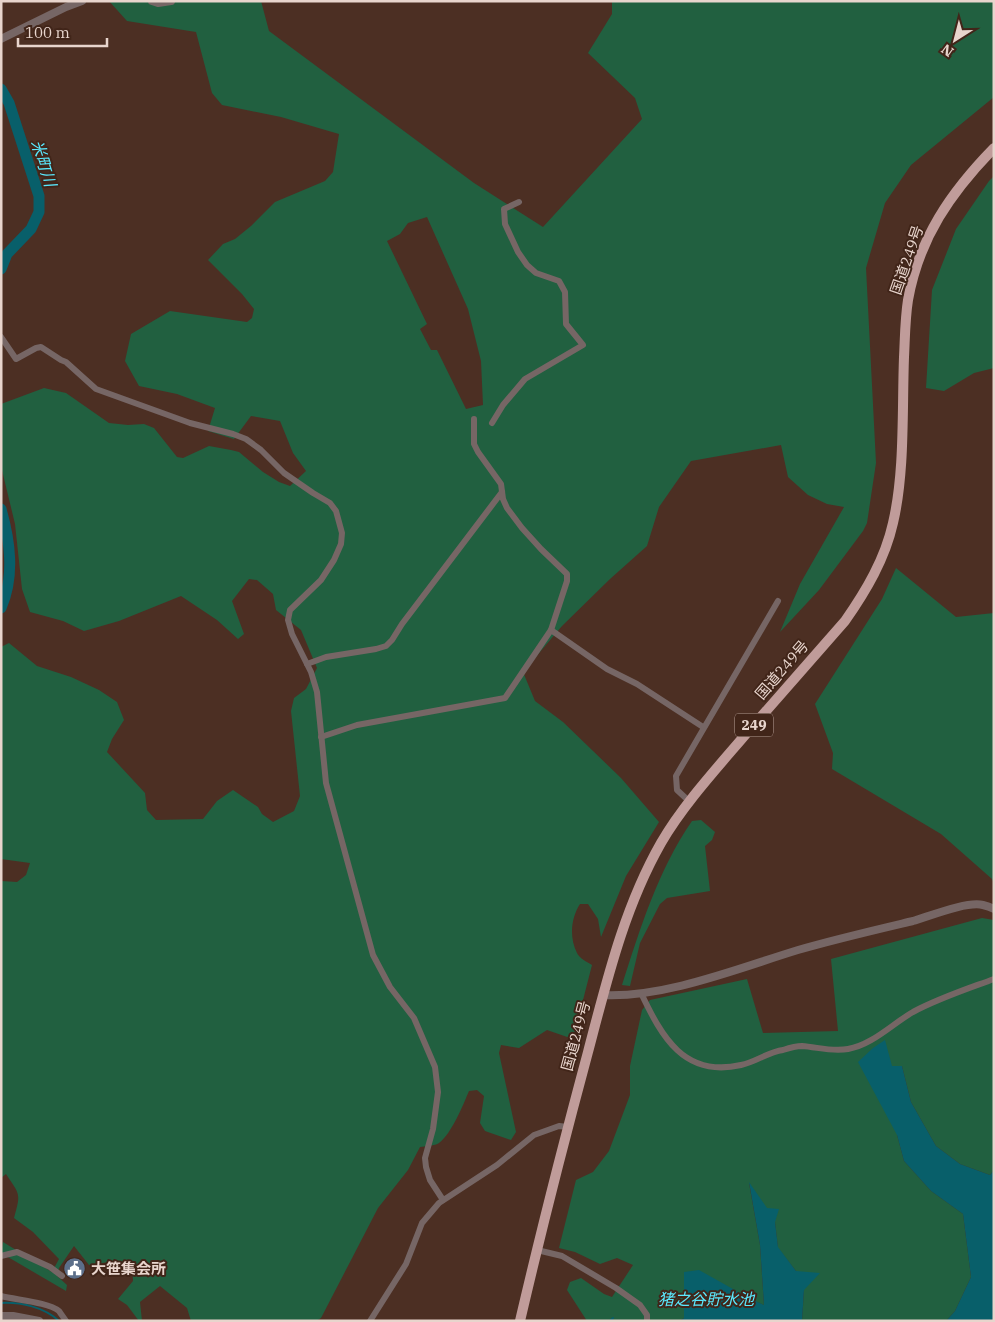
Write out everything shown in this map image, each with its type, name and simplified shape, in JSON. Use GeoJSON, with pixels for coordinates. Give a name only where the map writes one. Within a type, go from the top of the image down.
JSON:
{"type":"FeatureCollection","features":[{"type":"Feature","properties":{"kind":"highway","name":"国道249号"},"geometry":{"type":"LineString","coordinates":[[520,1321],[603,995],[630,908],[662,842],[690,802],[713,772],[845,621],[877,569],[893,523],[900,475],[905,326],[908,300],[915,272],[929,235],[940,213],[973,170],[994,148]]}},
{"type":"Feature","properties":{"kind":"street"},"geometry":{"type":"LineString","coordinates":[[1,39],[82,1]]}},
{"type":"Feature","properties":{"kind":"street"},"geometry":{"type":"LineString","coordinates":[[152,1],[171,1]]}},
{"type":"Feature","properties":{"kind":"street"},"geometry":{"type":"LineString","coordinates":[[492,423],[503,405],[526,379],[583,345],[566,324],[565,292],[559,281],[536,273],[527,265],[518,252],[505,224],[504,209],[519,202]]}},
{"type":"Feature","properties":{"kind":"street"},"geometry":{"type":"LineString","coordinates":[[1,337],[16,359],[41,347],[66,362],[96,389],[182,421],[246,439],[261,450],[284,473],[330,503],[338,516],[342,533],[341,544],[334,560],[321,580],[290,610],[288,620],[292,634],[307,664],[317,692],[326,784],[373,954],[390,987],[414,1018],[435,1067],[438,1092],[426,1167],[430,1180],[443,1200]]}},
{"type":"Feature","properties":{"kind":"street"},"geometry":{"type":"LineString","coordinates":[[320,737],[357,725],[505,698],[551,630],[567,581],[567,574],[522,528],[507,508],[501,484],[474,444],[474,419]]}},
{"type":"Feature","properties":{"kind":"street"},"geometry":{"type":"LineString","coordinates":[[307,664],[326,657],[376,650],[386,646],[502,492]]}},
{"type":"Feature","properties":{"kind":"street"},"geometry":{"type":"LineString","coordinates":[[690,802],[676,790],[676,776],[778,601]]}},
{"type":"Feature","properties":{"kind":"street"},"geometry":{"type":"LineString","coordinates":[[551,630],[607,669],[637,684],[703,727]]}},
{"type":"Feature","properties":{"kind":"street"},"geometry":{"type":"LineString","coordinates":[[603,995],[624,996],[652,992],[799,950],[934,916],[959,907],[981,904],[994,909]]}},
{"type":"Feature","properties":{"kind":"street"},"geometry":{"type":"LineString","coordinates":[[641,993],[657,1026],[677,1051],[694,1063],[717,1067],[740,1065],[778,1051],[801,1046],[847,1050],[862,1045],[920,1009],[994,979]]}},
{"type":"Feature","properties":{"kind":"street"},"geometry":{"type":"LineString","coordinates":[[370,1321],[406,1264],[422,1223],[433,1208],[497,1165],[534,1135],[559,1126],[568,1127]]}},
{"type":"Feature","properties":{"kind":"street"},"geometry":{"type":"LineString","coordinates":[[537,1250],[562,1256],[616,1288],[644,1309],[647,1321]]}},
{"type":"Feature","properties":{"kind":"street"},"geometry":{"type":"LineString","coordinates":[[1,1256],[17,1252],[50,1267],[62,1276]]}},
{"type":"Feature","properties":{"kind":"street"},"geometry":{"type":"LineString","coordinates":[[1,1296],[37,1303],[58,1311],[66,1321]]}},
{"type":"Feature","properties":{"kind":"street"},"geometry":{"type":"LineString","coordinates":[[1,1316],[13,1316],[39,1321]]}},
{"type":"Feature","properties":{"kind":"green space"},"geometry":{"type":"Polygon","coordinates":[[[109,1],[261,1],[269,31],[474,183],[543,227],[642,119],[635,98],[588,53],[612,14],[612,1],[994,1],[994,97],[911,165],[885,203],[866,268],[876,463],[867,523],[863,531],[819,590],[780,632],[800,584],[844,507],[827,504],[808,495],[788,477],[781,445],[691,461],[659,507],[647,546],[562,626],[523,672],[535,701],[563,722],[621,778],[659,822],[626,876],[601,937],[598,919],[588,904],[580,904],[577,909],[572,928],[574,947],[579,957],[592,965],[573,1039],[547,1030],[519,1048],[501,1045],[499,1053],[516,1132],[511,1140],[485,1131],[480,1123],[484,1096],[477,1090],[469,1091],[448,1133],[437,1144],[420,1147],[408,1170],[378,1208],[321,1318],[316,1321],[191,1321],[187,1308],[160,1286],[140,1302],[142,1321],[139,1321],[127,1305],[118,1299],[133,1281],[132,1265],[109,1262],[89,1265],[74,1246],[59,1268],[57,1276],[67,1285],[66,1291],[1,1253],[3,1242],[52,1272],[59,1259],[33,1232],[14,1218],[18,1204],[18,1194],[6,1174],[1,1178],[1,881],[17,882],[26,875],[30,863],[1,859],[1,647],[9,643],[37,666],[71,677],[99,690],[117,702],[124,720],[112,739],[107,752],[145,793],[147,810],[156,820],[203,819],[217,801],[233,790],[258,807],[262,814],[273,822],[294,811],[300,796],[291,711],[294,698],[306,689],[317,668],[301,630],[276,610],[273,594],[257,580],[249,579],[232,601],[244,634],[238,639],[217,620],[181,596],[119,621],[84,631],[63,621],[30,612],[22,589],[15,524],[1,466],[1,404],[44,388],[66,393],[109,423],[144,424],[154,428],[177,457],[183,458],[209,446],[239,452],[263,472],[279,482],[290,486],[306,471],[293,453],[280,421],[251,416],[234,439],[208,431],[215,408],[177,394],[139,386],[125,361],[131,334],[170,311],[247,322],[252,318],[254,309],[242,294],[208,260],[223,244],[235,239],[251,226],[275,202],[325,181],[333,172],[339,134],[281,117],[222,105],[212,93],[196,32],[127,21],[109,1]],[[427,217],[408,223],[400,234],[387,241],[427,324],[420,329],[431,350],[437,350],[466,409],[483,405],[481,361],[468,309],[427,217]]]}},
{"type":"Feature","properties":{"kind":"green space"},"geometry":{"type":"Polygon","coordinates":[[[994,176],[994,368],[974,373],[944,391],[926,388],[932,290],[956,229],[994,176]]]}},
{"type":"Feature","properties":{"kind":"green space"},"geometry":{"type":"Polygon","coordinates":[[[896,568],[956,617],[994,613],[994,884],[992,879],[941,834],[832,769],[833,753],[815,704],[882,599],[896,568]]]}},
{"type":"Feature","properties":{"kind":"green space"},"geometry":{"type":"Polygon","coordinates":[[[701,820],[715,832],[712,840],[705,846],[710,891],[667,898],[660,904],[640,943],[630,986],[622,985],[651,900],[669,859],[692,821],[701,820]]]}},
{"type":"Feature","properties":{"kind":"green space"},"geometry":{"type":"Polygon","coordinates":[[[982,918],[994,920],[994,1170],[990,1175],[960,1164],[936,1146],[911,1102],[902,1066],[897,1135],[904,1161],[931,1191],[963,1214],[971,1277],[955,1311],[946,1321],[802,1321],[804,1290],[796,1271],[778,1248],[775,1222],[749,1183],[760,1245],[764,1305],[684,1272],[684,1318],[680,1321],[587,1321],[567,1290],[570,1282],[581,1278],[604,1294],[612,1297],[633,1265],[617,1258],[600,1264],[575,1252],[559,1248],[576,1180],[593,1172],[609,1151],[630,1095],[630,1066],[642,1010],[650,1000],[747,979],[763,1033],[838,1031],[831,959],[982,918]]]}},
{"type":"Feature","properties":{"kind":"water"},"geometry":{"type":"Polygon","coordinates":[[[885,1040],[892,1066],[902,1066],[911,1102],[936,1146],[960,1164],[990,1175],[994,1170],[994,1321],[946,1321],[955,1311],[971,1277],[963,1214],[931,1191],[904,1161],[897,1135],[858,1062],[885,1040]]]}},
{"type":"Feature","properties":{"kind":"water","name":"猪之谷貯水池"},"geometry":{"type":"Polygon","coordinates":[[[749,1182],[767,1208],[779,1209],[775,1222],[778,1247],[796,1271],[820,1273],[804,1290],[802,1321],[680,1321],[684,1318],[684,1272],[699,1270],[764,1305],[760,1245],[749,1182]]]}},
{"type":"Feature","properties":{"kind":"waterway","name":"米町川"},"geometry":{"type":"LineString","coordinates":[[1,89],[9,103],[39,196],[39,212],[31,229],[7,254],[1,269]]}},
{"type":"Feature","properties":{"kind":"waterway","name":"米町川"},"geometry":{"type":"LineString","coordinates":[[1,509],[7,533],[10,558],[8,584],[1,608]]}},
{"type":"Feature","properties":{"kind":"waterway"},"geometry":{"type":"LineString","coordinates":[[1,1303],[32,1306],[46,1312],[59,1321]]}},
{"type":"Feature","properties":{"kind":"waterway"},"geometry":{"type":"LineString","coordinates":[[610,1321],[613,1318]]}},
{"type":"Feature","properties":{"kind":"place","name":"大笹集会所"},"geometry":{"type":"Point","coordinates":[75,1269]}}]}
